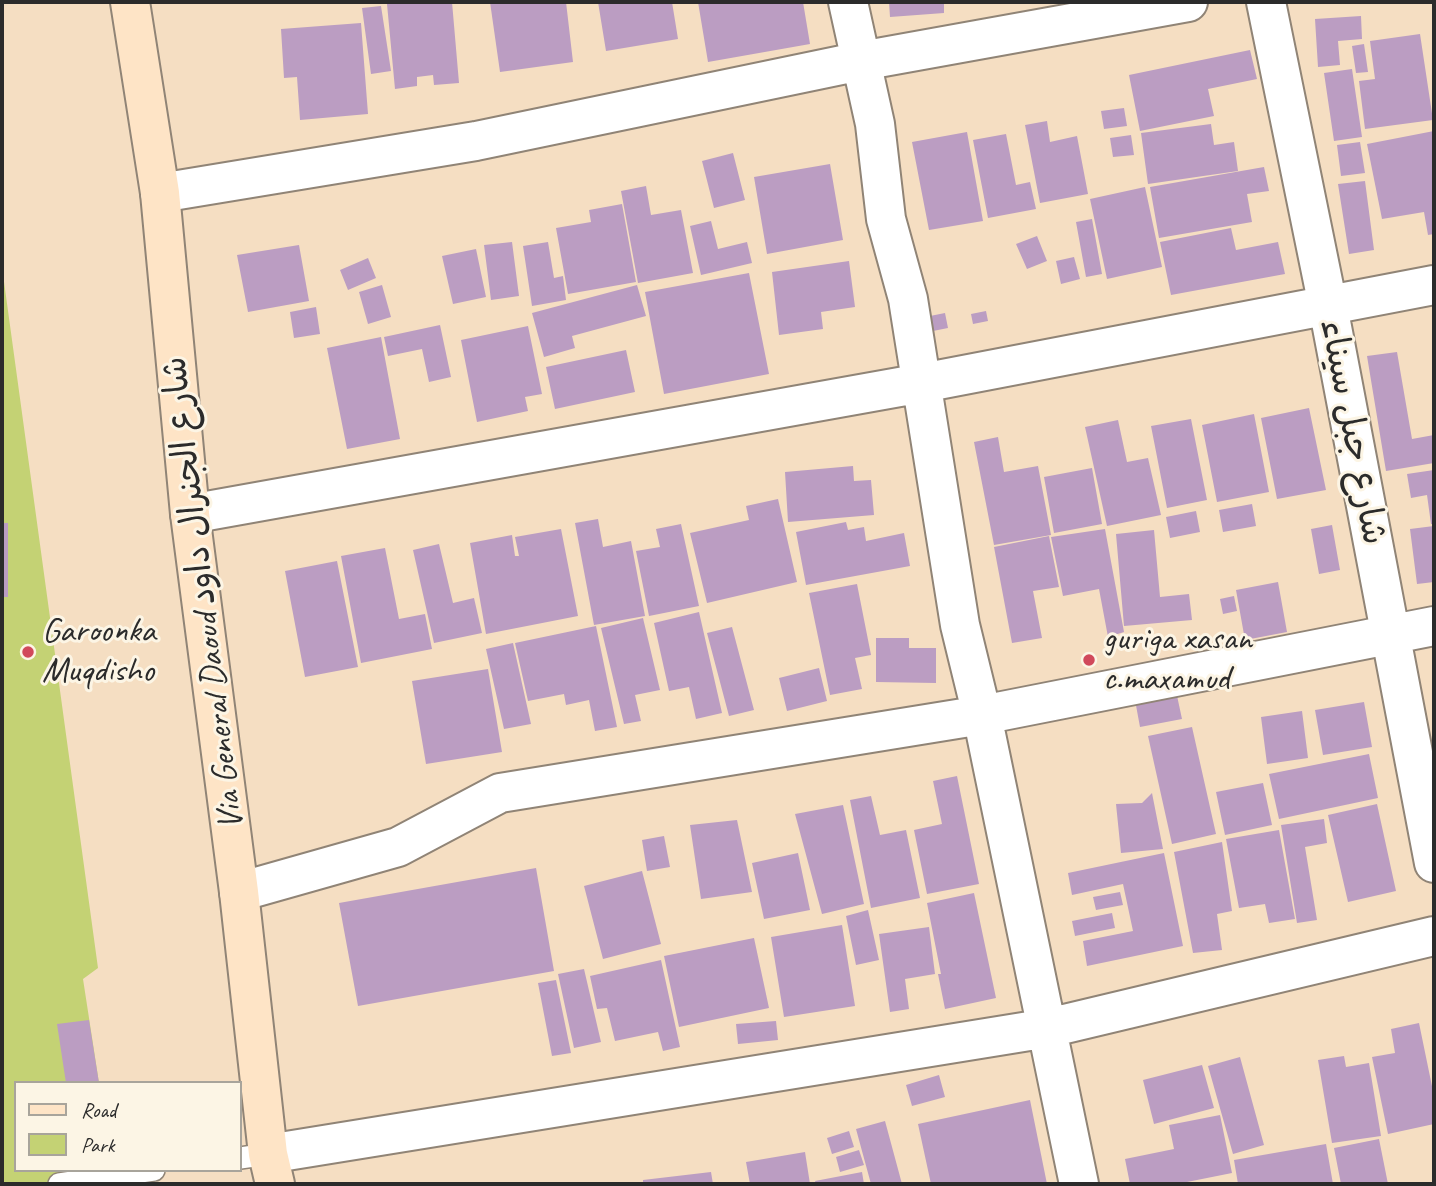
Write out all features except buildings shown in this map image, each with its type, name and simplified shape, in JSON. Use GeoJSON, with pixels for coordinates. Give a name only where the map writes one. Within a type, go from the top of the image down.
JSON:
{"type":"FeatureCollection","features":[{"type":"Feature","properties":{"kind":"main road","name":"Via General Daoud شارع الجنرال داود"},"geometry":{"type":"LineString","coordinates":[[130,2],[160,192],[190,514],[239,892],[261,1165]]}},
{"type":"Feature","properties":{"kind":"street"},"geometry":{"type":"LineString","coordinates":[[848,2],[875,124],[887,219],[908,299],[960,625],[982,715],[1079,1184]]}},
{"type":"Feature","properties":{"kind":"street"},"geometry":{"type":"LineString","coordinates":[[160,192],[476,141],[861,61],[1188,2]]}},
{"type":"Feature","properties":{"kind":"street","name":"شارع جبل سيناء"},"geometry":{"type":"LineString","coordinates":[[1266,2],[1328,306],[1434,863]]}},
{"type":"Feature","properties":{"kind":"street"},"geometry":{"type":"LineString","coordinates":[[190,514],[922,383],[1434,285]]}},
{"type":"Feature","properties":{"kind":"street"},"geometry":{"type":"LineString","coordinates":[[239,892],[398,847],[500,793],[982,715],[1434,626]]}},
{"type":"Feature","properties":{"kind":"street"},"geometry":{"type":"LineString","coordinates":[[261,1165],[1048,1028],[1434,936]]}},
{"type":"Feature","properties":{"kind":"lane"},"geometry":{"type":"LineString","coordinates":[[59,1184],[140,1172]]}},
{"type":"Feature","properties":{"kind":"green space","name":"Garoonka Muqdisho"},"geometry":{"type":"Polygon","coordinates":[[[2,267],[98,968],[83,979],[99,1081],[14,1081],[14,1172],[112,1172],[114,1184],[2,1184],[2,267]]]}},
{"type":"Feature","properties":{"kind":"place","name":"Garoonka Muqdisho"},"geometry":{"type":"Point","coordinates":[28,652]}},
{"type":"Feature","properties":{"kind":"place","name":"guriga xasan c.maxamud"},"geometry":{"type":"Point","coordinates":[1089,660]}}]}
